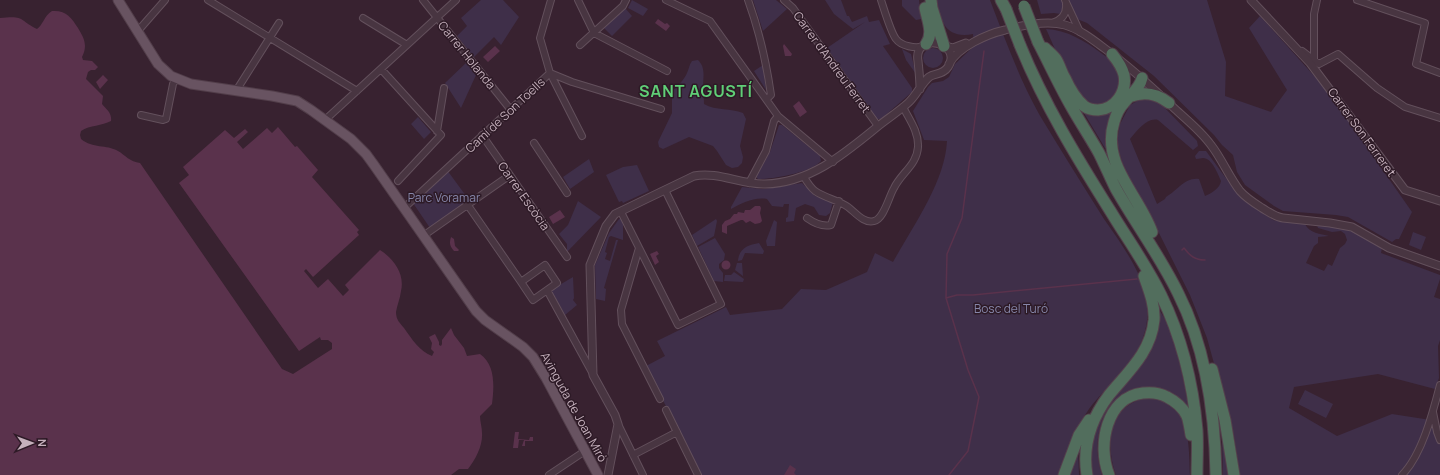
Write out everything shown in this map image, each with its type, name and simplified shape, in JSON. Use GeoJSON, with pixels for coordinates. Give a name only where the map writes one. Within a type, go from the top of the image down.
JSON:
{"type":"FeatureCollection","features":[{"type":"Feature","properties":{"kind":"highway"},"geometry":{"type":"LineString","coordinates":[[924,0],[930,34],[929,39],[924,45]]}},
{"type":"Feature","properties":{"kind":"highway"},"geometry":{"type":"LineString","coordinates":[[930,0],[944,46]]}},
{"type":"Feature","properties":{"kind":"highway"},"geometry":{"type":"LineString","coordinates":[[1003,3],[1020,45],[1054,119],[1139,256],[1161,296],[1180,345],[1190,384],[1197,431],[1197,475]]}},
{"type":"Feature","properties":{"kind":"highway"},"geometry":{"type":"LineString","coordinates":[[1023,3],[1038,42],[1070,105],[1099,154],[1116,189],[1166,270],[1179,294],[1189,318],[1200,351],[1208,384],[1214,432],[1216,475]]}},
{"type":"Feature","properties":{"kind":"highway"},"geometry":{"type":"LineString","coordinates":[[1038,42],[1056,58],[1065,79],[1084,106],[1093,110],[1104,109],[1124,98],[1138,94],[1149,94],[1160,97],[1169,103]]}},
{"type":"Feature","properties":{"kind":"highway"},"geometry":{"type":"LineString","coordinates":[[1112,54],[1119,63],[1124,77],[1124,98]]}},
{"type":"Feature","properties":{"kind":"highway"},"geometry":{"type":"LineString","coordinates":[[1142,78],[1134,81],[1124,98],[1114,123],[1111,141],[1113,157],[1134,199],[1147,219],[1152,232]]}},
{"type":"Feature","properties":{"kind":"highway"},"geometry":{"type":"LineString","coordinates":[[1099,154],[1152,232],[1181,284],[1206,350],[1225,420],[1234,475]]}},
{"type":"Feature","properties":{"kind":"highway"},"geometry":{"type":"LineString","coordinates":[[1087,475],[1085,457],[1086,442],[1094,419],[1102,406],[1144,351],[1151,334],[1154,320],[1152,300],[1144,276],[1124,243],[1114,217]]}},
{"type":"Feature","properties":{"kind":"highway"},"geometry":{"type":"LineString","coordinates":[[1109,475],[1104,458],[1104,443],[1110,417],[1116,408],[1126,399],[1137,394],[1148,393],[1162,395],[1172,400],[1187,416],[1192,442],[1193,475]]}},
{"type":"Feature","properties":{"kind":"highway"},"geometry":{"type":"LineString","coordinates":[[1064,475],[1079,435],[1086,423],[1102,406]]}},
{"type":"Feature","properties":{"kind":"main road"},"geometry":{"type":"LineString","coordinates":[[118,0],[158,64],[176,79]]}},
{"type":"Feature","properties":{"kind":"main road","name":"Avinguda de Joan Miró"},"geometry":{"type":"LineString","coordinates":[[176,79],[191,84],[297,101],[326,120],[351,140],[362,151],[404,208],[476,311],[485,320],[523,347],[533,357],[546,378],[598,475]]}},
{"type":"Feature","properties":{"kind":"street"},"geometry":{"type":"LineString","coordinates":[[137,32],[165,0]]}},
{"type":"Feature","properties":{"kind":"street"},"geometry":{"type":"LineString","coordinates":[[208,0],[357,91]]}},
{"type":"Feature","properties":{"kind":"street","name":"Carrer Holanda"},"geometry":{"type":"LineString","coordinates":[[423,0],[510,109]]}},
{"type":"Feature","properties":{"kind":"street"},"geometry":{"type":"LineString","coordinates":[[326,120],[456,0]]}},
{"type":"Feature","properties":{"kind":"street","name":"Camí de Son Toells"},"geometry":{"type":"LineString","coordinates":[[404,208],[550,73],[540,38],[551,0]]}},
{"type":"Feature","properties":{"kind":"street"},"geometry":{"type":"LineString","coordinates":[[578,0],[594,32],[667,71]]}},
{"type":"Feature","properties":{"kind":"street"},"geometry":{"type":"LineString","coordinates":[[580,45],[623,6],[626,0]]}},
{"type":"Feature","properties":{"kind":"street"},"geometry":{"type":"LineString","coordinates":[[666,0],[710,22],[778,116],[832,162]]}},
{"type":"Feature","properties":{"kind":"street"},"geometry":{"type":"LineString","coordinates":[[748,0],[767,64],[771,95],[767,99]]}},
{"type":"Feature","properties":{"kind":"street","name":"Carrer d'Andreu Ferret"},"geometry":{"type":"LineString","coordinates":[[784,0],[793,8],[878,126]]}},
{"type":"Feature","properties":{"kind":"street"},"geometry":{"type":"LineString","coordinates":[[881,0],[895,39],[914,52],[921,69],[926,73],[934,75]]}},
{"type":"Feature","properties":{"kind":"street","name":"Carrer Son Ferreret"},"geometry":{"type":"LineString","coordinates":[[1251,0],[1310,62],[1405,190],[1440,201]]}},
{"type":"Feature","properties":{"kind":"street"},"geometry":{"type":"LineString","coordinates":[[1314,61],[1314,14],[1317,0]]}},
{"type":"Feature","properties":{"kind":"street"},"geometry":{"type":"LineString","coordinates":[[1357,0],[1425,23],[1416,64],[1440,73]]}},
{"type":"Feature","properties":{"kind":"street"},"geometry":{"type":"LineString","coordinates":[[1052,23],[1058,21],[1062,17],[1066,10],[1066,1]]}},
{"type":"Feature","properties":{"kind":"street"},"geometry":{"type":"LineString","coordinates":[[1066,1],[1080,32]]}},
{"type":"Feature","properties":{"kind":"street"},"geometry":{"type":"LineString","coordinates":[[363,18],[407,45]]}},
{"type":"Feature","properties":{"kind":"street"},"geometry":{"type":"LineString","coordinates":[[231,90],[279,23]]}},
{"type":"Feature","properties":{"kind":"street"},"geometry":{"type":"LineString","coordinates":[[904,45],[914,47],[937,42],[944,46],[956,47],[1010,29],[1037,24],[1052,23],[1066,25],[1080,32],[1112,54],[1142,78],[1211,144],[1241,192],[1268,212],[1283,218],[1352,227],[1389,248],[1440,266]]}},
{"type":"Feature","properties":{"kind":"street"},"geometry":{"type":"LineString","coordinates":[[593,375],[590,265],[606,226],[615,214],[694,176],[703,174],[712,174],[749,183],[775,183],[804,177],[832,162],[903,107],[911,100],[929,78],[942,72],[958,52],[976,41]]}},
{"type":"Feature","properties":{"kind":"street"},"geometry":{"type":"LineString","coordinates":[[920,89],[918,62],[919,51],[924,45]]}},
{"type":"Feature","properties":{"kind":"street"},"geometry":{"type":"LineString","coordinates":[[944,46],[950,54],[949,64]]}},
{"type":"Feature","properties":{"kind":"street"},"geometry":{"type":"LineString","coordinates":[[1295,47],[1297,46],[1314,61],[1321,64],[1338,54],[1377,88],[1405,107],[1440,118]]}},
{"type":"Feature","properties":{"kind":"street"},"geometry":{"type":"LineString","coordinates":[[381,69],[441,135],[398,181]]}},
{"type":"Feature","properties":{"kind":"street"},"geometry":{"type":"LineString","coordinates":[[550,73],[572,82],[661,109]]}},
{"type":"Feature","properties":{"kind":"street"},"geometry":{"type":"LineString","coordinates":[[550,73],[582,136]]}},
{"type":"Feature","properties":{"kind":"street"},"geometry":{"type":"LineString","coordinates":[[141,115],[163,120],[166,119],[172,84],[176,79]]}},
{"type":"Feature","properties":{"kind":"street"},"geometry":{"type":"LineString","coordinates":[[437,131],[444,88]]}},
{"type":"Feature","properties":{"kind":"street"},"geometry":{"type":"LineString","coordinates":[[804,177],[809,186],[816,192],[839,201],[868,221],[876,221],[881,215],[894,186],[915,160],[917,153],[917,134],[903,107]]}},
{"type":"Feature","properties":{"kind":"street"},"geometry":{"type":"LineString","coordinates":[[749,183],[766,151],[774,121],[778,116]]}},
{"type":"Feature","properties":{"kind":"street","name":"Carrer Escòcia"},"geometry":{"type":"LineString","coordinates":[[482,135],[567,257]]}},
{"type":"Feature","properties":{"kind":"street"},"geometry":{"type":"LineString","coordinates":[[534,143],[567,193]]}},
{"type":"Feature","properties":{"kind":"street"},"geometry":{"type":"LineString","coordinates":[[423,236],[510,175]]}},
{"type":"Feature","properties":{"kind":"street"},"geometry":{"type":"LineString","coordinates":[[621,212],[678,325],[721,304],[665,190]]}},
{"type":"Feature","properties":{"kind":"street"},"geometry":{"type":"LineString","coordinates":[[807,218],[813,222],[825,226],[831,225],[839,201]]}},
{"type":"Feature","properties":{"kind":"street"},"geometry":{"type":"LineString","coordinates":[[468,204],[520,282],[533,300],[557,282],[545,265],[520,282]]}},
{"type":"Feature","properties":{"kind":"street"},"geometry":{"type":"LineString","coordinates":[[639,248],[621,310],[622,324],[660,399]]}},
{"type":"Feature","properties":{"kind":"street"},"geometry":{"type":"LineString","coordinates":[[547,290],[613,411],[643,475]]}},
{"type":"Feature","properties":{"kind":"street"},"geometry":{"type":"LineString","coordinates":[[1402,475],[1407,469],[1417,450],[1433,410],[1440,385]]}},
{"type":"Feature","properties":{"kind":"street"},"geometry":{"type":"LineString","coordinates":[[666,410],[698,475]]}},
{"type":"Feature","properties":{"kind":"street"},"geometry":{"type":"LineString","coordinates":[[1433,410],[1440,440]]}},
{"type":"Feature","properties":{"kind":"street"},"geometry":{"type":"LineString","coordinates":[[608,475],[618,424]]}},
{"type":"Feature","properties":{"kind":"street"},"geometry":{"type":"LineString","coordinates":[[633,455],[677,432]]}},
{"type":"Feature","properties":{"kind":"street"},"geometry":{"type":"LineString","coordinates":[[549,475],[585,451]]}},
{"type":"Feature","properties":{"kind":"green space"},"geometry":{"type":"Polygon","coordinates":[[[481,0],[503,0],[519,17],[501,45],[494,37],[474,57],[457,36],[467,26],[461,18],[481,0]]]}},
{"type":"Feature","properties":{"kind":"green space"},"geometry":{"type":"Polygon","coordinates":[[[632,0],[648,9],[643,16],[628,8],[632,0]]]}},
{"type":"Feature","properties":{"kind":"green space"},"geometry":{"type":"Polygon","coordinates":[[[753,0],[776,0],[787,9],[763,31],[753,0]]]}},
{"type":"Feature","properties":{"kind":"green space"},"geometry":{"type":"Polygon","coordinates":[[[825,0],[841,0],[847,16],[849,16],[852,22],[867,16],[869,22],[879,20],[890,44],[883,46],[912,88],[912,92],[881,119],[877,119],[827,48],[865,22],[853,29],[834,14],[825,0]]]}},
{"type":"Feature","properties":{"kind":"green space"},"geometry":{"type":"Polygon","coordinates":[[[902,0],[919,0],[921,19],[916,20],[902,6],[902,0]]]}},
{"type":"Feature","properties":{"kind":"green space","name":"Bosc del Turó"},"geometry":{"type":"Polygon","coordinates":[[[935,0],[990,0],[1019,72],[1039,114],[1104,219],[1134,264],[1142,284],[1148,307],[1146,326],[1141,343],[1129,363],[1084,416],[1072,441],[1060,475],[700,475],[646,366],[665,356],[657,341],[726,307],[730,315],[782,309],[801,289],[826,290],[867,272],[875,253],[893,262],[934,188],[941,172],[947,141],[924,140],[913,111],[928,87],[932,83],[943,81],[949,77],[955,64],[974,46],[973,34],[957,34],[946,27],[935,0]]]}},
{"type":"Feature","properties":{"kind":"green space"},"geometry":{"type":"Polygon","coordinates":[[[1037,0],[1207,0],[1226,62],[1225,96],[1271,112],[1287,90],[1249,28],[1260,16],[1326,89],[1412,212],[1399,239],[1392,242],[1348,217],[1283,211],[1274,206],[1245,185],[1237,172],[1233,155],[1154,76],[1087,23],[1067,15],[1054,13],[1041,14],[1037,0]]]}},
{"type":"Feature","properties":{"kind":"green space"},"geometry":{"type":"Polygon","coordinates":[[[625,8],[632,16],[612,36],[604,28],[625,8]]]}},
{"type":"Feature","properties":{"kind":"green space"},"geometry":{"type":"Polygon","coordinates":[[[1046,29],[1061,31],[1089,44],[1115,65],[1120,77],[1120,87],[1113,98],[1103,104],[1097,104],[1091,103],[1079,93],[1068,76],[1046,29]]]}},
{"type":"Feature","properties":{"kind":"green space"},"geometry":{"type":"Polygon","coordinates":[[[929,48],[937,48],[943,54],[943,62],[937,68],[929,68],[923,62],[923,54],[929,48]]]}},
{"type":"Feature","properties":{"kind":"green space"},"geometry":{"type":"Polygon","coordinates":[[[902,49],[911,54],[916,74],[906,60],[902,49]]]}},
{"type":"Feature","properties":{"kind":"green space"},"geometry":{"type":"Polygon","coordinates":[[[698,60],[701,63],[704,76],[704,104],[713,108],[734,110],[743,113],[746,119],[740,146],[743,157],[742,163],[738,167],[732,168],[726,165],[713,146],[689,137],[663,149],[659,147],[658,142],[672,113],[672,92],[684,78],[692,61],[698,60]]]}},
{"type":"Feature","properties":{"kind":"green space"},"geometry":{"type":"Polygon","coordinates":[[[467,62],[476,75],[461,108],[445,83],[467,62]]]}},
{"type":"Feature","properties":{"kind":"green space"},"geometry":{"type":"Polygon","coordinates":[[[763,65],[766,90],[754,71],[763,65]]]}},
{"type":"Feature","properties":{"kind":"green space"},"geometry":{"type":"Polygon","coordinates":[[[1148,98],[1161,104],[1197,141],[1198,146],[1193,150],[1158,120],[1146,123],[1130,139],[1157,204],[1189,180],[1199,179],[1205,196],[1217,188],[1221,181],[1212,163],[1203,158],[1196,159],[1195,156],[1199,151],[1206,151],[1239,196],[1248,203],[1273,220],[1305,224],[1312,231],[1329,236],[1318,237],[1318,243],[1314,246],[1306,263],[1324,271],[1328,264],[1332,266],[1340,248],[1347,240],[1345,234],[1341,231],[1332,232],[1318,228],[1317,225],[1351,231],[1382,248],[1381,253],[1440,275],[1434,297],[1440,299],[1440,340],[1438,346],[1439,378],[1435,389],[1378,374],[1294,387],[1289,408],[1337,436],[1392,414],[1437,421],[1440,426],[1440,475],[1240,475],[1234,436],[1207,338],[1190,295],[1122,162],[1117,142],[1120,124],[1130,105],[1141,99],[1148,98]]]}},
{"type":"Feature","properties":{"kind":"green space"},"geometry":{"type":"Polygon","coordinates":[[[1114,108],[1107,148],[1105,148],[1084,111],[1114,108]]]}},
{"type":"Feature","properties":{"kind":"green space"},"geometry":{"type":"Polygon","coordinates":[[[418,117],[431,132],[424,139],[411,124],[418,117]]]}},
{"type":"Feature","properties":{"kind":"green space"},"geometry":{"type":"Polygon","coordinates":[[[779,125],[782,125],[820,156],[821,161],[809,169],[800,172],[773,178],[758,179],[756,177],[770,152],[779,125]]]}},
{"type":"Feature","properties":{"kind":"green space"},"geometry":{"type":"Polygon","coordinates":[[[589,159],[594,172],[570,189],[563,177],[589,159]]]}},
{"type":"Feature","properties":{"kind":"green space"},"geometry":{"type":"Polygon","coordinates":[[[637,165],[649,191],[623,203],[622,201],[619,202],[606,175],[623,167],[637,165]]]}},
{"type":"Feature","properties":{"kind":"green space","name":"Parc Voramar"},"geometry":{"type":"Polygon","coordinates":[[[447,170],[469,200],[430,228],[413,203],[447,170]]]}},
{"type":"Feature","properties":{"kind":"green space"},"geometry":{"type":"Polygon","coordinates":[[[802,183],[815,196],[833,202],[830,213],[826,216],[819,215],[814,207],[805,204],[796,208],[794,221],[786,222],[789,204],[784,204],[783,207],[772,206],[767,199],[748,201],[731,209],[742,187],[763,189],[802,183]]]}},
{"type":"Feature","properties":{"kind":"green space"},"geometry":{"type":"Polygon","coordinates":[[[578,201],[601,217],[567,252],[567,244],[559,234],[568,225],[578,201]]]}},
{"type":"Feature","properties":{"kind":"green space"},"geometry":{"type":"Polygon","coordinates":[[[619,219],[621,219],[623,225],[623,240],[611,236],[609,237],[605,252],[607,253],[605,259],[610,261],[616,240],[618,240],[604,288],[606,289],[605,301],[596,299],[595,265],[609,233],[619,219]]]}},
{"type":"Feature","properties":{"kind":"green space"},"geometry":{"type":"Polygon","coordinates":[[[716,219],[717,221],[714,236],[697,246],[692,235],[716,219]]]}},
{"type":"Feature","properties":{"kind":"green space"},"geometry":{"type":"Polygon","coordinates":[[[774,220],[777,222],[775,246],[767,246],[766,241],[774,220]]]}},
{"type":"Feature","properties":{"kind":"green space"},"geometry":{"type":"Polygon","coordinates":[[[1413,232],[1426,237],[1421,250],[1409,245],[1413,232]]]}},
{"type":"Feature","properties":{"kind":"green space"},"geometry":{"type":"Polygon","coordinates":[[[715,238],[725,254],[724,260],[719,264],[719,268],[723,273],[723,282],[714,281],[698,247],[715,238]]]}},
{"type":"Feature","properties":{"kind":"green space"},"geometry":{"type":"Polygon","coordinates":[[[759,243],[764,251],[763,254],[745,253],[742,260],[738,261],[742,250],[759,243]]]}},
{"type":"Feature","properties":{"kind":"green space"},"geometry":{"type":"Polygon","coordinates":[[[737,263],[742,263],[743,276],[735,270],[737,263]]]}},
{"type":"Feature","properties":{"kind":"green space"},"geometry":{"type":"Polygon","coordinates":[[[734,272],[744,279],[743,282],[724,281],[725,275],[731,275],[734,272]]]}},
{"type":"Feature","properties":{"kind":"green space"},"geometry":{"type":"Polygon","coordinates":[[[573,277],[573,300],[577,305],[565,315],[551,290],[573,277]]]}},
{"type":"Feature","properties":{"kind":"green space"},"geometry":{"type":"Polygon","coordinates":[[[1159,310],[1170,330],[1174,343],[1182,374],[1189,412],[1178,401],[1127,393],[1109,408],[1104,418],[1098,440],[1099,464],[1102,475],[1091,475],[1090,454],[1096,425],[1108,404],[1118,391],[1159,310]]]}},
{"type":"Feature","properties":{"kind":"green space"},"geometry":{"type":"Polygon","coordinates":[[[1305,390],[1333,404],[1326,418],[1298,404],[1305,390]]]}},
{"type":"Feature","properties":{"kind":"green space"},"geometry":{"type":"Polygon","coordinates":[[[1145,398],[1160,400],[1171,405],[1179,413],[1184,423],[1187,435],[1190,475],[1116,475],[1111,452],[1112,429],[1123,410],[1133,403],[1145,398]]]}},
{"type":"Feature","properties":{"kind":"green space"},"geometry":{"type":"Polygon","coordinates":[[[1224,438],[1230,475],[1223,475],[1222,439],[1224,438]]]}},
{"type":"Feature","properties":{"kind":"green space"},"geometry":{"type":"Polygon","coordinates":[[[1078,450],[1079,475],[1067,475],[1078,450]]]}},
{"type":"Feature","properties":{"kind":"shaded area"},"geometry":{"type":"Polygon","coordinates":[[[52,11],[65,13],[68,15],[80,32],[85,45],[82,57],[83,60],[92,61],[98,67],[95,70],[88,72],[86,79],[103,96],[102,104],[111,116],[111,121],[81,131],[81,139],[90,144],[113,149],[130,160],[140,163],[282,369],[293,374],[332,349],[332,343],[328,340],[321,340],[320,337],[299,351],[179,183],[189,175],[183,167],[225,130],[234,138],[245,129],[248,132],[237,142],[243,149],[267,128],[272,133],[278,127],[295,147],[297,146],[318,170],[312,177],[359,230],[357,232],[359,235],[313,277],[306,269],[304,271],[318,288],[328,279],[343,296],[349,290],[345,285],[380,250],[394,262],[400,273],[402,285],[396,312],[397,317],[420,348],[432,356],[434,352],[431,349],[432,343],[429,337],[435,334],[439,345],[441,346],[442,340],[451,328],[454,335],[464,348],[467,356],[480,354],[489,364],[493,377],[492,404],[480,416],[482,438],[480,447],[474,461],[468,469],[459,469],[451,475],[0,475],[0,18],[18,18],[37,29],[47,15],[52,11]]]}},
{"type":"Feature","properties":{"kind":"shaded area"},"geometry":{"type":"Polygon","coordinates":[[[658,19],[670,26],[666,31],[655,23],[658,19]]]}},
{"type":"Feature","properties":{"kind":"shaded area"},"geometry":{"type":"Polygon","coordinates":[[[784,44],[792,54],[791,56],[785,56],[784,44]]]}},
{"type":"Feature","properties":{"kind":"shaded area"},"geometry":{"type":"Polygon","coordinates":[[[495,46],[500,51],[488,62],[483,57],[495,46]]]}},
{"type":"Feature","properties":{"kind":"shaded area"},"geometry":{"type":"Polygon","coordinates":[[[103,75],[108,80],[100,89],[96,82],[103,75]]]}},
{"type":"Feature","properties":{"kind":"shaded area"},"geometry":{"type":"Polygon","coordinates":[[[799,101],[807,112],[800,117],[793,106],[799,101]]]}},
{"type":"Feature","properties":{"kind":"shaded area"},"geometry":{"type":"Polygon","coordinates":[[[755,206],[760,206],[761,208],[760,213],[762,221],[760,223],[755,224],[750,221],[746,223],[741,220],[727,226],[727,234],[722,232],[722,225],[725,221],[730,219],[738,212],[744,213],[745,210],[750,210],[755,206]]]}},
{"type":"Feature","properties":{"kind":"shaded area"},"geometry":{"type":"Polygon","coordinates":[[[560,210],[565,217],[553,224],[549,217],[560,210]]]}},
{"type":"Feature","properties":{"kind":"shaded area"},"geometry":{"type":"Polygon","coordinates":[[[451,237],[454,239],[455,246],[459,250],[458,251],[454,251],[451,246],[451,237]]]}},
{"type":"Feature","properties":{"kind":"shaded area"},"geometry":{"type":"Polygon","coordinates":[[[657,251],[659,254],[656,256],[659,262],[655,265],[650,254],[657,251]]]}},
{"type":"Feature","properties":{"kind":"shaded area"},"geometry":{"type":"Polygon","coordinates":[[[724,261],[728,261],[730,265],[728,269],[724,269],[722,267],[722,263],[724,261]]]}},
{"type":"Feature","properties":{"kind":"shaded area"},"geometry":{"type":"Polygon","coordinates":[[[515,432],[519,432],[518,439],[529,440],[530,437],[533,437],[533,441],[525,441],[525,446],[522,446],[524,440],[519,440],[518,448],[513,448],[515,432]]]}},
{"type":"Feature","properties":{"kind":"shaded area"},"geometry":{"type":"Polygon","coordinates":[[[790,465],[796,469],[794,473],[796,475],[784,475],[790,465]]]}},
{"type":"Feature","properties":{"kind":"waterway"},"geometry":{"type":"LineString","coordinates":[[949,475],[968,451],[979,397],[968,370],[946,298],[947,254],[962,218],[984,51]]}},
{"type":"Feature","properties":{"kind":"waterway"},"geometry":{"type":"LineString","coordinates":[[1182,250],[1184,248],[1193,257],[1205,260]]}},
{"type":"Feature","properties":{"kind":"waterway"},"geometry":{"type":"LineString","coordinates":[[946,298],[957,295],[973,295],[1137,279]]}},
{"type":"Feature","properties":{"kind":"district","name":"SANT AGUSTÍ"},"geometry":{"type":"Point","coordinates":[696,91]}}]}
